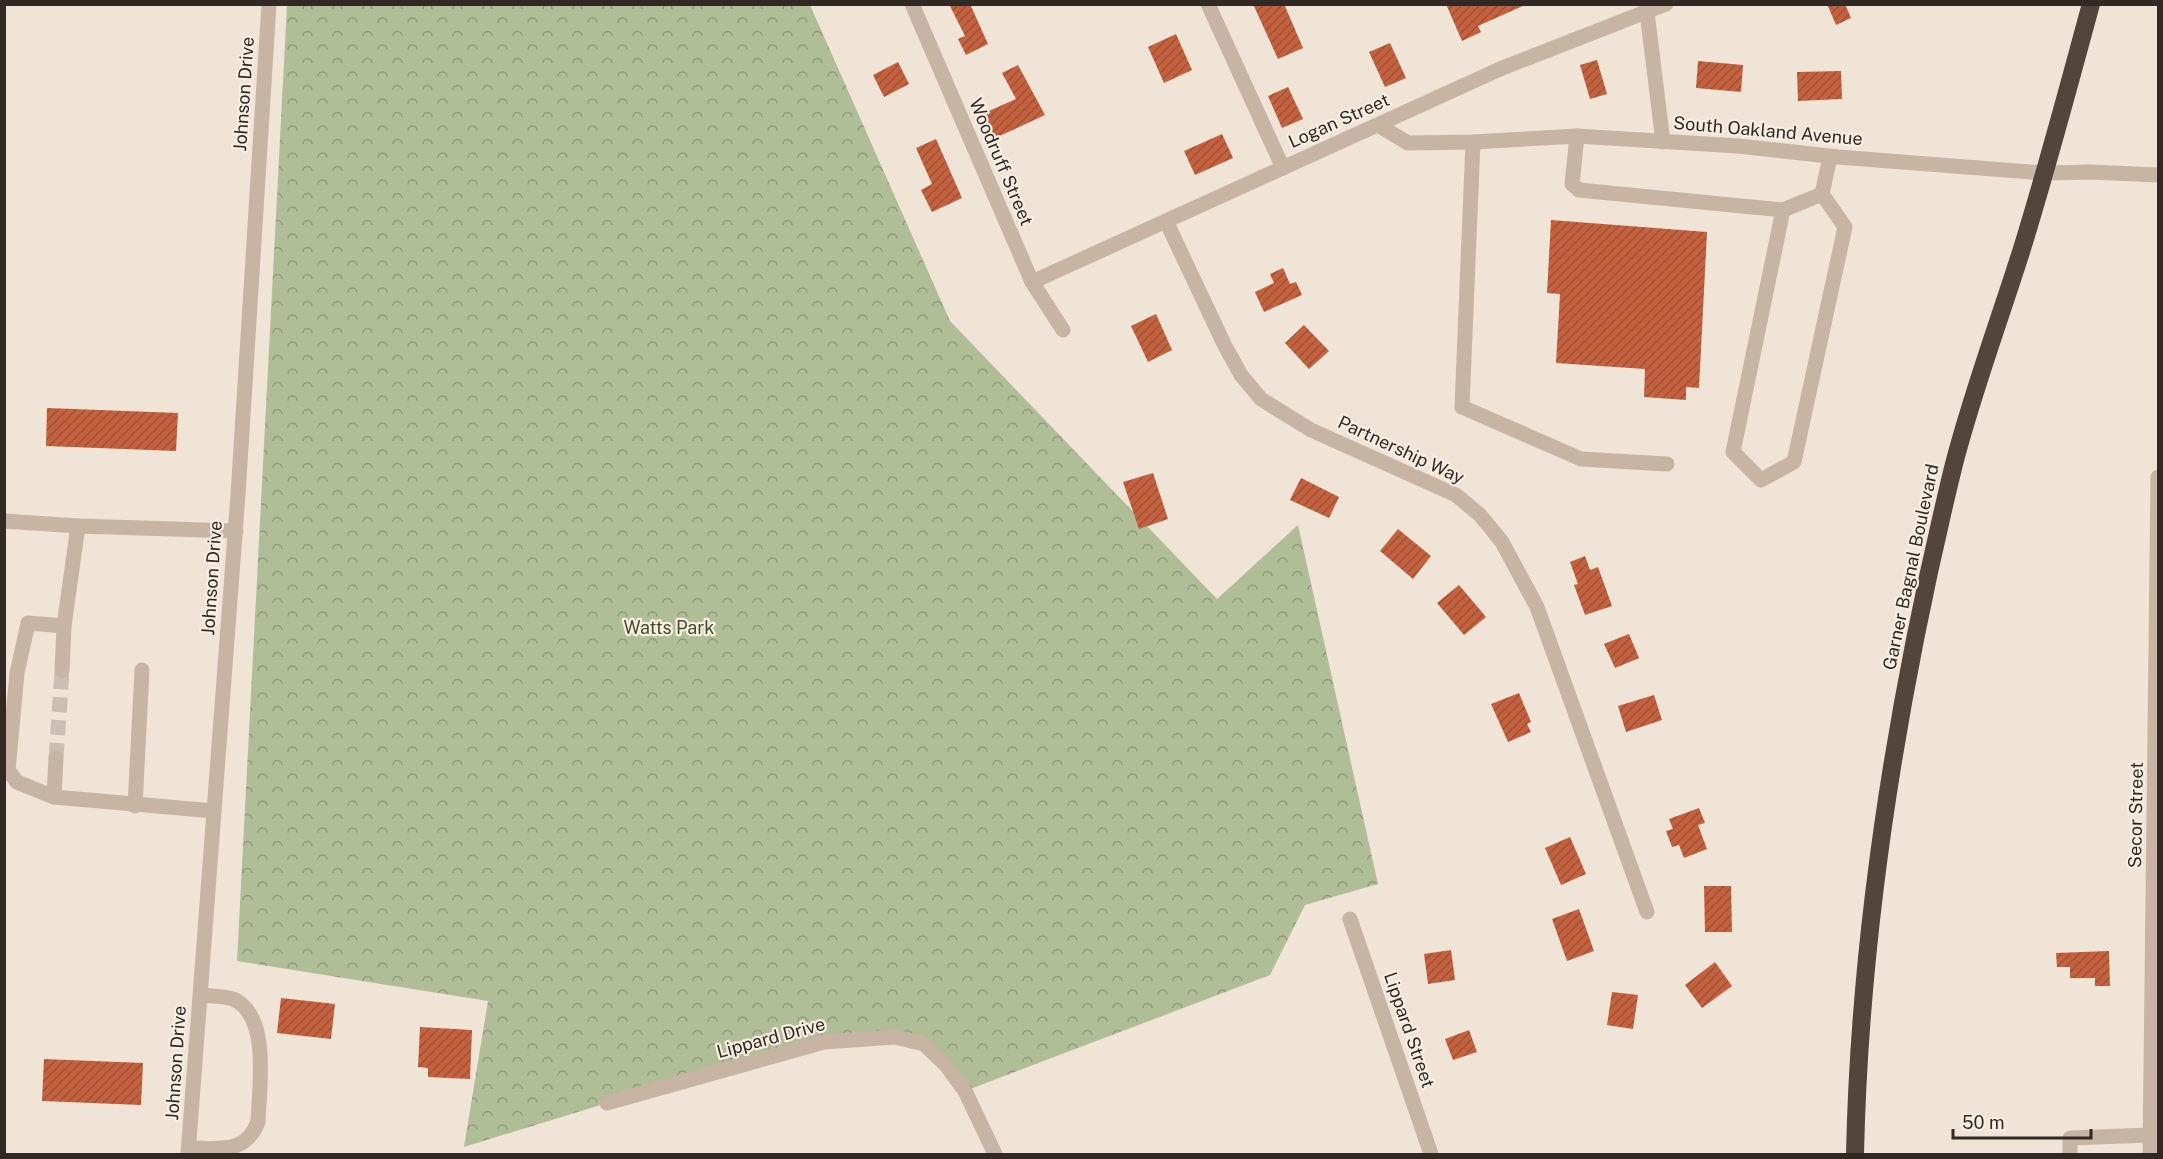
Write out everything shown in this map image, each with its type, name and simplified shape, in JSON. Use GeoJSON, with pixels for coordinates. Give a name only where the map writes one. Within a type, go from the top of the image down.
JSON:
{"type":"FeatureCollection","features":[{"type":"Feature","properties":{"kind":"highway","name":"Garner Bagnal Boulevard"},"geometry":{"type":"LineString","coordinates":[[1855,1155],[1868,962],[1885,815],[1914,648],[1955,462],[2045,173],[2091,4]]}},
{"type":"Feature","properties":{"kind":"street","name":"Johnson Drive"},"geometry":{"type":"LineString","coordinates":[[189,1151],[236,531],[269,4]]}},
{"type":"Feature","properties":{"kind":"street","name":"Woodruff Street"},"geometry":{"type":"LineString","coordinates":[[912,4],[1032,282],[1063,330]]}},
{"type":"Feature","properties":{"kind":"street"},"geometry":{"type":"LineString","coordinates":[[1208,4],[1283,168]]}},
{"type":"Feature","properties":{"kind":"street","name":"Logan Street"},"geometry":{"type":"LineString","coordinates":[[1032,282],[1500,69],[1647,8],[1665,4]]}},
{"type":"Feature","properties":{"kind":"street"},"geometry":{"type":"LineString","coordinates":[[1647,8],[1663,142]]}},
{"type":"Feature","properties":{"kind":"street","name":"South Oakland Avenue"},"geometry":{"type":"LineString","coordinates":[[1378,125],[1408,143],[1577,136],[1738,146],[1830,157],[2045,173],[2158,176]]}},
{"type":"Feature","properties":{"kind":"street"},"geometry":{"type":"LineString","coordinates":[[1577,136],[1572,184],[1579,190],[1783,210],[1822,194]]}},
{"type":"Feature","properties":{"kind":"street"},"geometry":{"type":"LineString","coordinates":[[1473,142],[1462,407],[1581,459],[1667,464]]}},
{"type":"Feature","properties":{"kind":"street"},"geometry":{"type":"LineString","coordinates":[[1783,210],[1732,452],[1761,480],[1794,462],[1845,227],[1822,194],[1830,157]]}},
{"type":"Feature","properties":{"kind":"street","name":"Partnership Way"},"geometry":{"type":"LineString","coordinates":[[1166,221],[1225,346],[1241,375],[1261,399],[1311,430],[1456,495],[1480,515],[1502,542],[1537,607],[1647,912]]}},
{"type":"Feature","properties":{"kind":"street","name":"Secor Street"},"geometry":{"type":"LineString","coordinates":[[2150,1155],[2156,995],[2158,477]]}},
{"type":"Feature","properties":{"kind":"street"},"geometry":{"type":"LineString","coordinates":[[4,521],[78,526],[236,531]]}},
{"type":"Feature","properties":{"kind":"street"},"geometry":{"type":"LineString","coordinates":[[62,671],[63,626],[78,526]]}},
{"type":"Feature","properties":{"kind":"street"},"geometry":{"type":"LineString","coordinates":[[63,626],[28,623],[17,673],[6,769],[17,782],[54,797],[135,806],[214,811]]}},
{"type":"Feature","properties":{"kind":"street"},"geometry":{"type":"LineString","coordinates":[[135,806],[142,670]]}},
{"type":"Feature","properties":{"kind":"street"},"geometry":{"type":"LineString","coordinates":[[54,797],[56,758]]}},
{"type":"Feature","properties":{"kind":"street","name":"Lippard Street"},"geometry":{"type":"LineString","coordinates":[[1350,919],[1431,1155]]}},
{"type":"Feature","properties":{"kind":"street"},"geometry":{"type":"LineString","coordinates":[[189,1151],[231,1148],[244,1143],[253,1135],[258,1122],[258,1029],[240,1003],[231,998],[201,995]]}},
{"type":"Feature","properties":{"kind":"street","name":"Lippard Drive"},"geometry":{"type":"LineString","coordinates":[[607,1103],[824,1041],[895,1037],[924,1044],[946,1065],[965,1091],[995,1155]]}},
{"type":"Feature","properties":{"kind":"street"},"geometry":{"type":"LineString","coordinates":[[2070,1155],[2070,1138],[2150,1135]]}},
{"type":"Feature","properties":{"kind":"green space","name":"Watts Park"},"geometry":{"type":"Polygon","coordinates":[[[287,5],[810,5],[950,321],[1217,599],[1298,525],[1378,884],[1305,905],[1270,975],[965,1091],[924,1044],[867,1037],[607,1103],[464,1147],[488,1001],[237,961],[287,5]]]}},
{"type":"Feature","properties":{"kind":"building"},"geometry":{"type":"Polygon","coordinates":[[[949,4],[970,4],[988,44],[966,55],[958,39],[965,36],[949,4]]]}},
{"type":"Feature","properties":{"kind":"building"},"geometry":{"type":"Polygon","coordinates":[[[1253,4],[1284,4],[1303,48],[1278,59],[1253,4]]]}},
{"type":"Feature","properties":{"kind":"building"},"geometry":{"type":"Polygon","coordinates":[[[1446,4],[1527,4],[1478,26],[1481,32],[1462,41],[1446,4]]]}},
{"type":"Feature","properties":{"kind":"building"},"geometry":{"type":"Polygon","coordinates":[[[1827,4],[1845,4],[1851,18],[1836,25],[1827,4]]]}},
{"type":"Feature","properties":{"kind":"building"},"geometry":{"type":"Polygon","coordinates":[[[1176,34],[1192,70],[1164,83],[1148,47],[1176,34]]]}},
{"type":"Feature","properties":{"kind":"building"},"geometry":{"type":"Polygon","coordinates":[[[1390,43],[1406,78],[1385,87],[1369,52],[1390,43]]]}},
{"type":"Feature","properties":{"kind":"building"},"geometry":{"type":"Polygon","coordinates":[[[1597,60],[1607,94],[1590,99],[1580,65],[1597,60]]]}},
{"type":"Feature","properties":{"kind":"building"},"geometry":{"type":"Polygon","coordinates":[[[1698,61],[1743,65],[1741,92],[1696,88],[1698,61]]]}},
{"type":"Feature","properties":{"kind":"building"},"geometry":{"type":"Polygon","coordinates":[[[898,62],[909,84],[884,97],[873,75],[898,62]]]}},
{"type":"Feature","properties":{"kind":"building"},"geometry":{"type":"Polygon","coordinates":[[[1018,65],[1045,115],[993,139],[982,114],[1016,99],[1002,73],[1018,65]]]}},
{"type":"Feature","properties":{"kind":"building"},"geometry":{"type":"Polygon","coordinates":[[[1841,71],[1842,99],[1798,101],[1797,72],[1841,71]]]}},
{"type":"Feature","properties":{"kind":"building"},"geometry":{"type":"Polygon","coordinates":[[[1288,87],[1303,119],[1282,128],[1268,96],[1288,87]]]}},
{"type":"Feature","properties":{"kind":"building"},"geometry":{"type":"Polygon","coordinates":[[[1222,134],[1233,158],[1195,175],[1184,151],[1222,134]]]}},
{"type":"Feature","properties":{"kind":"building"},"geometry":{"type":"Polygon","coordinates":[[[936,139],[962,198],[932,212],[921,190],[932,184],[916,148],[936,139]]]}},
{"type":"Feature","properties":{"kind":"building"},"geometry":{"type":"Polygon","coordinates":[[[1551,220],[1707,232],[1699,388],[1686,387],[1686,400],[1644,397],[1645,369],[1556,363],[1560,294],[1547,293],[1551,220]]]}},
{"type":"Feature","properties":{"kind":"building"},"geometry":{"type":"Polygon","coordinates":[[[1283,268],[1290,284],[1296,282],[1302,295],[1264,312],[1255,292],[1274,283],[1270,274],[1283,268]]]}},
{"type":"Feature","properties":{"kind":"building"},"geometry":{"type":"Polygon","coordinates":[[[1156,314],[1172,350],[1148,362],[1131,326],[1156,314]]]}},
{"type":"Feature","properties":{"kind":"building"},"geometry":{"type":"Polygon","coordinates":[[[1304,325],[1329,351],[1309,369],[1285,343],[1304,325]]]}},
{"type":"Feature","properties":{"kind":"building"},"geometry":{"type":"Polygon","coordinates":[[[47,408],[178,413],[176,451],[46,446],[47,408]]]}},
{"type":"Feature","properties":{"kind":"building"},"geometry":{"type":"Polygon","coordinates":[[[1153,473],[1168,519],[1139,529],[1123,482],[1153,473]]]}},
{"type":"Feature","properties":{"kind":"building"},"geometry":{"type":"Polygon","coordinates":[[[1301,478],[1339,497],[1329,518],[1290,500],[1301,478]]]}},
{"type":"Feature","properties":{"kind":"building"},"geometry":{"type":"Polygon","coordinates":[[[1398,529],[1431,556],[1413,579],[1380,551],[1398,529]]]}},
{"type":"Feature","properties":{"kind":"building"},"geometry":{"type":"Polygon","coordinates":[[[1585,556],[1590,570],[1598,567],[1612,606],[1585,615],[1574,585],[1578,584],[1570,562],[1585,556]]]}},
{"type":"Feature","properties":{"kind":"building"},"geometry":{"type":"Polygon","coordinates":[[[1459,585],[1486,617],[1464,635],[1437,603],[1459,585]]]}},
{"type":"Feature","properties":{"kind":"building"},"geometry":{"type":"Polygon","coordinates":[[[1629,634],[1639,658],[1615,668],[1604,644],[1629,634]]]}},
{"type":"Feature","properties":{"kind":"building"},"geometry":{"type":"Polygon","coordinates":[[[1519,693],[1531,722],[1527,724],[1531,732],[1508,742],[1491,704],[1519,693]]]}},
{"type":"Feature","properties":{"kind":"building"},"geometry":{"type":"Polygon","coordinates":[[[1654,695],[1662,720],[1626,732],[1618,706],[1654,695]]]}},
{"type":"Feature","properties":{"kind":"building"},"geometry":{"type":"Polygon","coordinates":[[[1699,808],[1705,823],[1698,825],[1707,849],[1684,858],[1679,845],[1672,847],[1666,831],[1673,829],[1669,819],[1699,808]]]}},
{"type":"Feature","properties":{"kind":"building"},"geometry":{"type":"Polygon","coordinates":[[[1570,837],[1586,874],[1561,885],[1545,848],[1570,837]]]}},
{"type":"Feature","properties":{"kind":"building"},"geometry":{"type":"Polygon","coordinates":[[[1704,886],[1731,886],[1732,932],[1705,932],[1704,886]]]}},
{"type":"Feature","properties":{"kind":"building"},"geometry":{"type":"Polygon","coordinates":[[[1579,909],[1594,951],[1567,961],[1552,919],[1579,909]]]}},
{"type":"Feature","properties":{"kind":"building"},"geometry":{"type":"Polygon","coordinates":[[[1451,950],[1455,980],[1428,984],[1424,954],[1451,950]]]}},
{"type":"Feature","properties":{"kind":"building"},"geometry":{"type":"Polygon","coordinates":[[[2109,951],[2110,986],[2095,986],[2095,978],[2070,978],[2070,967],[2057,967],[2056,953],[2109,951]]]}},
{"type":"Feature","properties":{"kind":"building"},"geometry":{"type":"Polygon","coordinates":[[[1715,962],[1732,986],[1702,1008],[1685,985],[1715,962]]]}},
{"type":"Feature","properties":{"kind":"building"},"geometry":{"type":"Polygon","coordinates":[[[1612,992],[1638,995],[1633,1029],[1607,1025],[1612,992]]]}},
{"type":"Feature","properties":{"kind":"building"},"geometry":{"type":"Polygon","coordinates":[[[281,998],[335,1004],[331,1039],[277,1033],[281,998]]]}},
{"type":"Feature","properties":{"kind":"building"},"geometry":{"type":"Polygon","coordinates":[[[420,1027],[472,1030],[470,1079],[428,1077],[428,1068],[418,1067],[420,1027]]]}},
{"type":"Feature","properties":{"kind":"building"},"geometry":{"type":"Polygon","coordinates":[[[1469,1030],[1477,1052],[1453,1060],[1445,1039],[1469,1030]]]}},
{"type":"Feature","properties":{"kind":"building"},"geometry":{"type":"Polygon","coordinates":[[[44,1059],[143,1063],[141,1105],[42,1101],[44,1059]]]}},
{"type":"Feature","properties":{"kind":"tunnel"},"geometry":{"type":"LineString","coordinates":[[56,758],[62,671]]}}]}
